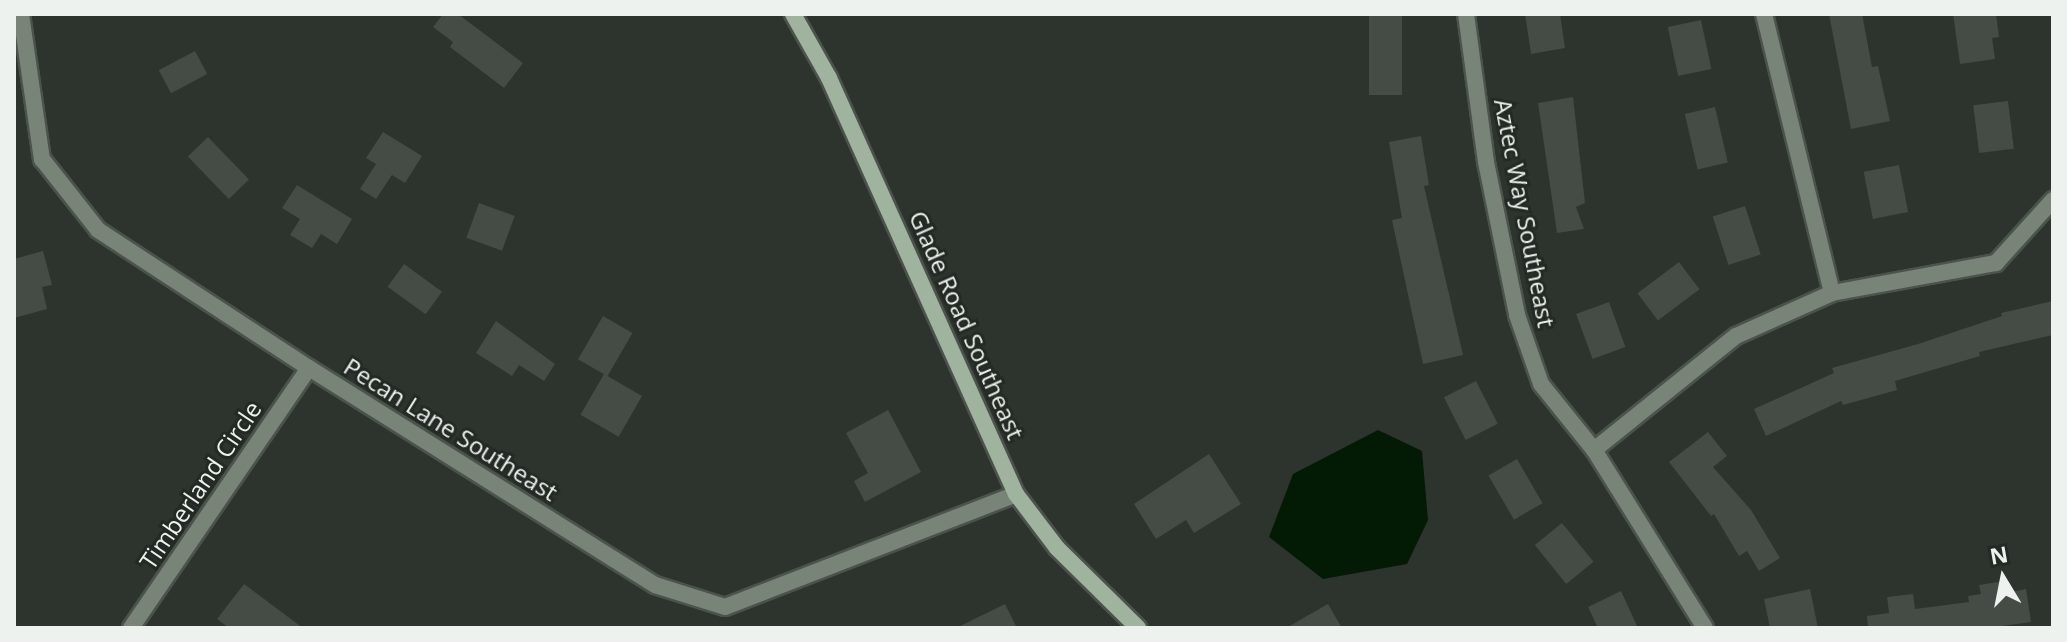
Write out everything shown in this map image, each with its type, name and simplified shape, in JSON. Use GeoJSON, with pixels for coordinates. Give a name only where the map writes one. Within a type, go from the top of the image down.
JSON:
{"type":"FeatureCollection","features":[{"type":"Feature","properties":{"kind":"street","name":"Pecan Lane Southeast"},"geometry":{"type":"LineString","coordinates":[[21,14],[42,159],[98,230],[309,368],[655,585],[725,607],[1016,494]]}},
{"type":"Feature","properties":{"kind":"street","name":"Glade Road Southeast"},"geometry":{"type":"LineString","coordinates":[[793,14],[829,78],[1016,494],[1057,548],[1138,628]]}},
{"type":"Feature","properties":{"kind":"street","name":"Aztec Way Southeast"},"geometry":{"type":"LineString","coordinates":[[1466,14],[1486,162],[1517,315],[1541,384],[1594,450],[1705,628]]}},
{"type":"Feature","properties":{"kind":"street"},"geometry":{"type":"LineString","coordinates":[[1764,14],[1832,293]]}},
{"type":"Feature","properties":{"kind":"street"},"geometry":{"type":"LineString","coordinates":[[1594,450],[1736,336],[1832,293],[1996,263],[2053,202]]}},
{"type":"Feature","properties":{"kind":"street","name":"Timberland Circle"},"geometry":{"type":"LineString","coordinates":[[131,628],[309,368]]}},
{"type":"Feature","properties":{"kind":"shaded area"},"geometry":{"type":"Polygon","coordinates":[[[1378,430],[1422,451],[1428,520],[1407,564],[1323,579],[1269,537],[1293,474],[1378,430]]]}},
{"type":"Feature","properties":{"kind":"building"},"geometry":{"type":"Polygon","coordinates":[[[443,14],[458,14],[523,63],[504,88],[450,47],[453,42],[433,27],[443,14]]]}},
{"type":"Feature","properties":{"kind":"building"},"geometry":{"type":"Polygon","coordinates":[[[1369,14],[1402,14],[1402,95],[1369,95],[1369,14]]]}},
{"type":"Feature","properties":{"kind":"building"},"geometry":{"type":"Polygon","coordinates":[[[1525,14],[1560,14],[1565,48],[1531,54],[1525,14]]]}},
{"type":"Feature","properties":{"kind":"building"},"geometry":{"type":"Polygon","coordinates":[[[1829,14],[1862,14],[1872,67],[1878,66],[1890,121],[1851,129],[1829,14]]]}},
{"type":"Feature","properties":{"kind":"building"},"geometry":{"type":"Polygon","coordinates":[[[1953,14],[1996,14],[1999,37],[1992,38],[1995,59],[1960,64],[1953,14]]]}},
{"type":"Feature","properties":{"kind":"building"},"geometry":{"type":"Polygon","coordinates":[[[1701,20],[1711,69],[1678,76],[1668,27],[1701,20]]]}},
{"type":"Feature","properties":{"kind":"building"},"geometry":{"type":"Polygon","coordinates":[[[195,51],[207,74],[171,93],[159,70],[195,51]]]}},
{"type":"Feature","properties":{"kind":"building"},"geometry":{"type":"Polygon","coordinates":[[[1573,97],[1585,203],[1576,207],[1584,229],[1557,233],[1538,103],[1573,97]]]}},
{"type":"Feature","properties":{"kind":"building"},"geometry":{"type":"Polygon","coordinates":[[[2008,101],[2014,149],[1979,153],[1973,105],[2008,101]]]}},
{"type":"Feature","properties":{"kind":"building"},"geometry":{"type":"Polygon","coordinates":[[[1715,107],[1728,163],[1698,170],[1685,114],[1715,107]]]}},
{"type":"Feature","properties":{"kind":"building"},"geometry":{"type":"Polygon","coordinates":[[[383,132],[422,156],[405,183],[392,175],[376,199],[360,189],[376,164],[366,158],[383,132]]]}},
{"type":"Feature","properties":{"kind":"building"},"geometry":{"type":"Polygon","coordinates":[[[1421,136],[1429,185],[1424,186],[1463,355],[1423,364],[1392,220],[1402,218],[1389,142],[1421,136]]]}},
{"type":"Feature","properties":{"kind":"building"},"geometry":{"type":"Polygon","coordinates":[[[208,137],[249,179],[229,199],[188,156],[208,137]]]}},
{"type":"Feature","properties":{"kind":"building"},"geometry":{"type":"Polygon","coordinates":[[[1899,165],[1908,212],[1873,219],[1864,172],[1899,165]]]}},
{"type":"Feature","properties":{"kind":"building"},"geometry":{"type":"Polygon","coordinates":[[[297,185],[352,219],[337,244],[321,234],[312,248],[290,235],[300,219],[282,208],[297,185]]]}},
{"type":"Feature","properties":{"kind":"building"},"geometry":{"type":"Polygon","coordinates":[[[479,203],[515,216],[502,251],[466,238],[479,203]]]}},
{"type":"Feature","properties":{"kind":"building"},"geometry":{"type":"Polygon","coordinates":[[[1745,206],[1761,255],[1728,265],[1713,217],[1745,206]]]}},
{"type":"Feature","properties":{"kind":"building"},"geometry":{"type":"Polygon","coordinates":[[[43,251],[52,285],[42,287],[47,309],[14,318],[14,259],[43,251]]]}},
{"type":"Feature","properties":{"kind":"building"},"geometry":{"type":"Polygon","coordinates":[[[1679,262],[1699,289],[1658,320],[1637,293],[1679,262]]]}},
{"type":"Feature","properties":{"kind":"building"},"geometry":{"type":"Polygon","coordinates":[[[404,264],[442,292],[426,314],[388,287],[404,264]]]}},
{"type":"Feature","properties":{"kind":"building"},"geometry":{"type":"Polygon","coordinates":[[[2053,301],[2053,335],[1979,352],[1980,356],[1895,381],[1897,390],[1843,405],[1841,401],[1766,436],[1754,409],[1834,373],[1832,368],[1918,344],[2002,316],[2001,313],[2053,301]]]}},
{"type":"Feature","properties":{"kind":"building"},"geometry":{"type":"Polygon","coordinates":[[[1609,302],[1625,347],[1593,359],[1576,314],[1609,302]]]}},
{"type":"Feature","properties":{"kind":"building"},"geometry":{"type":"Polygon","coordinates":[[[603,316],[632,333],[607,376],[578,359],[603,316]]]}},
{"type":"Feature","properties":{"kind":"building"},"geometry":{"type":"Polygon","coordinates":[[[496,321],[555,364],[544,381],[519,365],[512,376],[476,353],[496,321]]]}},
{"type":"Feature","properties":{"kind":"building"},"geometry":{"type":"Polygon","coordinates":[[[604,374],[642,396],[619,437],[580,415],[604,374]]]}},
{"type":"Feature","properties":{"kind":"building"},"geometry":{"type":"Polygon","coordinates":[[[1476,381],[1498,424],[1466,440],[1444,397],[1476,381]]]}},
{"type":"Feature","properties":{"kind":"building"},"geometry":{"type":"Polygon","coordinates":[[[888,410],[921,472],[865,502],[854,481],[868,473],[846,433],[888,410]]]}},
{"type":"Feature","properties":{"kind":"building"},"geometry":{"type":"Polygon","coordinates":[[[1708,432],[1727,456],[1713,467],[1751,510],[1780,558],[1759,571],[1747,551],[1739,556],[1714,514],[1711,516],[1669,462],[1708,432]]]}},
{"type":"Feature","properties":{"kind":"building"},"geometry":{"type":"Polygon","coordinates":[[[1209,454],[1241,504],[1194,533],[1186,520],[1156,539],[1134,504],[1209,454]]]}},
{"type":"Feature","properties":{"kind":"building"},"geometry":{"type":"Polygon","coordinates":[[[1517,459],[1542,503],[1514,520],[1488,476],[1517,459]]]}},
{"type":"Feature","properties":{"kind":"building"},"geometry":{"type":"Polygon","coordinates":[[[1562,523],[1593,562],[1566,584],[1535,545],[1562,523]]]}},
{"type":"Feature","properties":{"kind":"building"},"geometry":{"type":"Polygon","coordinates":[[[2004,581],[2006,593],[2026,589],[2031,622],[1989,628],[1868,628],[1867,616],[1889,613],[1887,597],[1913,594],[1915,609],[1969,602],[1968,596],[1981,594],[1979,585],[2004,581]]]}},
{"type":"Feature","properties":{"kind":"building"},"geometry":{"type":"Polygon","coordinates":[[[244,584],[303,628],[229,628],[217,619],[244,584]]]}},
{"type":"Feature","properties":{"kind":"building"},"geometry":{"type":"Polygon","coordinates":[[[1810,589],[1818,628],[1770,628],[1764,599],[1810,589]]]}},
{"type":"Feature","properties":{"kind":"building"},"geometry":{"type":"Polygon","coordinates":[[[1621,591],[1638,628],[1598,628],[1588,607],[1621,591]]]}},
{"type":"Feature","properties":{"kind":"building"},"geometry":{"type":"Polygon","coordinates":[[[1005,604],[1017,628],[956,628],[1005,604]]]}},
{"type":"Feature","properties":{"kind":"building"},"geometry":{"type":"Polygon","coordinates":[[[1328,604],[1342,628],[1286,628],[1328,604]]]}}]}
